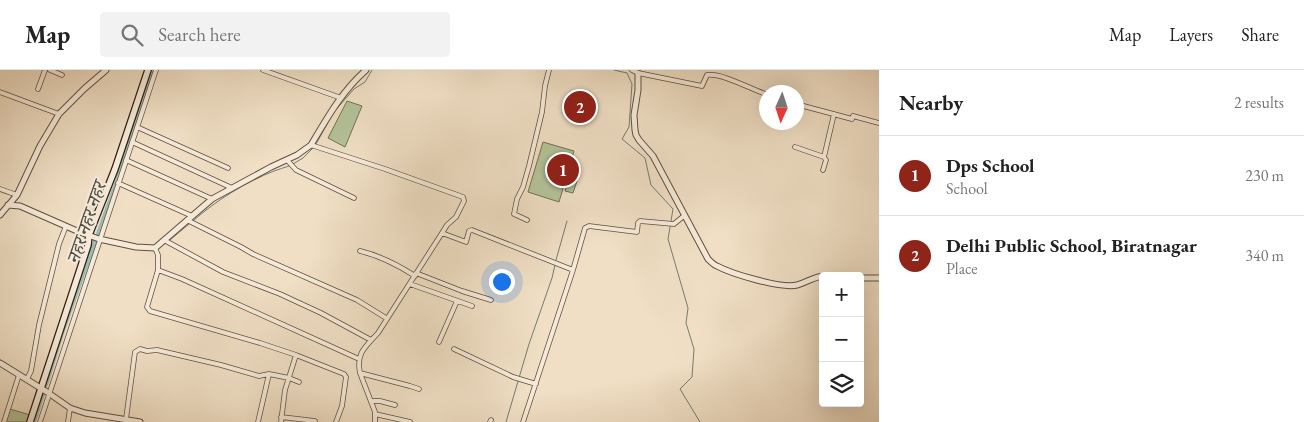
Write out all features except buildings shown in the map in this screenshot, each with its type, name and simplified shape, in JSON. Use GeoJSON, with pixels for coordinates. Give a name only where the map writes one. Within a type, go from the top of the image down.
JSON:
{"type":"FeatureCollection","features":[{"type":"Feature","properties":{"kind":"main road"},"geometry":{"type":"LineString","coordinates":[[30,422],[45,391],[88,246],[95,237],[115,169],[148,70]]}},
{"type":"Feature","properties":{"kind":"street"},"geometry":{"type":"LineString","coordinates":[[38,89],[45,70]]}},
{"type":"Feature","properties":{"kind":"street"},"geometry":{"type":"LineString","coordinates":[[50,70],[62,75]]}},
{"type":"Feature","properties":{"kind":"street"},"geometry":{"type":"LineString","coordinates":[[0,215],[17,195],[40,146],[59,114],[106,70]]}},
{"type":"Feature","properties":{"kind":"street"},"geometry":{"type":"LineString","coordinates":[[40,422],[45,391],[95,237],[118,183],[156,70]]}},
{"type":"Feature","properties":{"kind":"street"},"geometry":{"type":"LineString","coordinates":[[263,70],[341,98]]}},
{"type":"Feature","properties":{"kind":"street"},"geometry":{"type":"LineString","coordinates":[[8,205],[20,206],[95,237],[136,247],[155,248],[212,199],[297,156],[311,145],[331,111],[352,83],[366,70]]}},
{"type":"Feature","properties":{"kind":"street"},"geometry":{"type":"LineString","coordinates":[[527,220],[514,214],[517,199],[529,166],[542,112],[549,70]]}},
{"type":"Feature","properties":{"kind":"street"},"geometry":{"type":"LineString","coordinates":[[632,70],[638,73],[702,86],[707,75],[711,74],[728,78],[759,92]]}},
{"type":"Feature","properties":{"kind":"street"},"geometry":{"type":"LineString","coordinates":[[661,77],[663,70]]}},
{"type":"Feature","properties":{"kind":"street"},"geometry":{"type":"LineString","coordinates":[[638,73],[638,90],[634,116],[635,130],[639,140],[653,156],[697,238],[703,253],[708,259],[717,266],[764,282],[785,286],[797,285],[819,276]]}},
{"type":"Feature","properties":{"kind":"street"},"geometry":{"type":"LineString","coordinates":[[0,92],[59,114]]}},
{"type":"Feature","properties":{"kind":"street"},"geometry":{"type":"LineString","coordinates":[[804,106],[852,119],[853,116],[879,123]]}},
{"type":"Feature","properties":{"kind":"street"},"geometry":{"type":"LineString","coordinates":[[823,170],[826,160],[824,157],[834,114]]}},
{"type":"Feature","properties":{"kind":"street"},"geometry":{"type":"LineString","coordinates":[[137,127],[228,168]]}},
{"type":"Feature","properties":{"kind":"street"},"geometry":{"type":"LineString","coordinates":[[132,142],[232,188]]}},
{"type":"Feature","properties":{"kind":"street"},"geometry":{"type":"LineString","coordinates":[[311,145],[463,197],[464,201],[456,217],[446,225],[378,333],[362,350],[359,359],[360,373],[375,414],[375,422]]}},
{"type":"Feature","properties":{"kind":"street"},"geometry":{"type":"LineString","coordinates":[[795,147],[824,157]]}},
{"type":"Feature","properties":{"kind":"street"},"geometry":{"type":"LineString","coordinates":[[126,160],[212,199]]}},
{"type":"Feature","properties":{"kind":"street"},"geometry":{"type":"LineString","coordinates":[[287,160],[296,170],[354,198]]}},
{"type":"Feature","properties":{"kind":"street"},"geometry":{"type":"LineString","coordinates":[[118,183],[189,218],[253,254],[357,300],[386,318]]}},
{"type":"Feature","properties":{"kind":"street"},"geometry":{"type":"LineString","coordinates":[[0,189],[17,195]]}},
{"type":"Feature","properties":{"kind":"street"},"geometry":{"type":"LineString","coordinates":[[17,195],[20,206]]}},
{"type":"Feature","properties":{"kind":"street"},"geometry":{"type":"LineString","coordinates":[[523,422],[585,228],[638,232],[638,223],[641,221],[674,224],[685,215]]}},
{"type":"Feature","properties":{"kind":"street"},"geometry":{"type":"LineString","coordinates":[[27,379],[32,371],[38,325],[59,244],[66,226]]}},
{"type":"Feature","properties":{"kind":"street"},"geometry":{"type":"LineString","coordinates":[[442,232],[466,242],[469,232],[472,230],[573,270]]}},
{"type":"Feature","properties":{"kind":"street"},"geometry":{"type":"LineString","coordinates":[[164,240],[223,272],[321,312],[371,340]]}},
{"type":"Feature","properties":{"kind":"street"},"geometry":{"type":"LineString","coordinates":[[155,248],[158,254],[158,270],[147,307],[150,311],[260,343],[344,374],[346,377],[342,406],[336,422]]}},
{"type":"Feature","properties":{"kind":"street"},"geometry":{"type":"LineString","coordinates":[[360,251],[382,257],[416,275],[491,300]]}},
{"type":"Feature","properties":{"kind":"street"},"geometry":{"type":"LineString","coordinates":[[158,270],[190,282],[359,359]]}},
{"type":"Feature","properties":{"kind":"street"},"geometry":{"type":"LineString","coordinates":[[864,278],[879,278]]}},
{"type":"Feature","properties":{"kind":"street"},"geometry":{"type":"LineString","coordinates":[[410,284],[472,306]]}},
{"type":"Feature","properties":{"kind":"street"},"geometry":{"type":"LineString","coordinates":[[439,342],[457,301]]}},
{"type":"Feature","properties":{"kind":"street"},"geometry":{"type":"LineString","coordinates":[[126,419],[135,352],[137,350],[157,350],[259,376],[269,374],[299,382]]}},
{"type":"Feature","properties":{"kind":"street"},"geometry":{"type":"LineString","coordinates":[[454,350],[514,377],[536,384]]}},
{"type":"Feature","properties":{"kind":"street"},"geometry":{"type":"LineString","coordinates":[[281,422],[285,390],[296,356]]}},
{"type":"Feature","properties":{"kind":"street"},"geometry":{"type":"LineString","coordinates":[[0,363],[70,408],[107,419],[126,419],[140,422]]}},
{"type":"Feature","properties":{"kind":"street"},"geometry":{"type":"LineString","coordinates":[[360,373],[419,389]]}},
{"type":"Feature","properties":{"kind":"street"},"geometry":{"type":"LineString","coordinates":[[4,422],[19,374]]}},
{"type":"Feature","properties":{"kind":"street"},"geometry":{"type":"LineString","coordinates":[[258,422],[269,374]]}},
{"type":"Feature","properties":{"kind":"street"},"geometry":{"type":"LineString","coordinates":[[371,401],[395,405]]}},
{"type":"Feature","properties":{"kind":"street"},"geometry":{"type":"LineString","coordinates":[[68,422],[70,408]]}},
{"type":"Feature","properties":{"kind":"street"},"geometry":{"type":"LineString","coordinates":[[375,414],[410,422]]}},
{"type":"Feature","properties":{"kind":"street"},"geometry":{"type":"LineString","coordinates":[[281,417],[315,421]]}},
{"type":"Feature","properties":{"kind":"green space"},"geometry":{"type":"Polygon","coordinates":[[[347,101],[362,106],[345,147],[328,138],[347,101]]]}},
{"type":"Feature","properties":{"kind":"green space"},"geometry":{"type":"Polygon","coordinates":[[[543,142],[574,151],[559,202],[528,192],[543,142]]]}},
{"type":"Feature","properties":{"kind":"green space"},"geometry":{"type":"Polygon","coordinates":[[[570,176],[578,178],[573,193],[565,191],[570,176]]]}},
{"type":"Feature","properties":{"kind":"green space"},"geometry":{"type":"Polygon","coordinates":[[[10,409],[30,415],[27,422],[5,422],[10,409]]]}},
{"type":"Feature","properties":{"kind":"waterway","name":"नहर नहर नहर"},"geometry":{"type":"LineString","coordinates":[[46,385],[62,333],[116,184],[153,70]]}},
{"type":"Feature","properties":{"kind":"waterway"},"geometry":{"type":"LineString","coordinates":[[333,113],[354,89],[365,82],[372,70]]}},
{"type":"Feature","properties":{"kind":"waterway"},"geometry":{"type":"LineString","coordinates":[[614,70],[627,73],[632,84],[629,127],[622,139],[645,158],[651,185],[673,209],[668,239],[688,308],[686,323],[694,349],[692,377],[680,389],[700,422]]}},
{"type":"Feature","properties":{"kind":"waterway"},"geometry":{"type":"LineString","coordinates":[[316,144],[330,119]]}},
{"type":"Feature","properties":{"kind":"waterway"},"geometry":{"type":"LineString","coordinates":[[293,164],[303,158],[313,148]]}},
{"type":"Feature","properties":{"kind":"waterway"},"geometry":{"type":"LineString","coordinates":[[193,221],[211,206],[242,186],[263,175],[289,166]]}},
{"type":"Feature","properties":{"kind":"waterway"},"geometry":{"type":"LineString","coordinates":[[556,260],[567,221]]}},
{"type":"Feature","properties":{"kind":"waterway"},"geometry":{"type":"LineString","coordinates":[[170,240],[189,224]]}},
{"type":"Feature","properties":{"kind":"waterway"},"geometry":{"type":"LineString","coordinates":[[506,422],[555,265]]}},
{"type":"Feature","properties":{"kind":"waterway","name":"नहर नहर नहर"},"geometry":{"type":"LineString","coordinates":[[34,422],[43,394]]}},
{"type":"Feature","properties":{"kind":"place","name":"Delhi Public School, Biratnagar"},"geometry":{"type":"Point","coordinates":[580,107]}},
{"type":"Feature","properties":{"kind":"place","name":"Dps School"},"geometry":{"type":"Point","coordinates":[563,170]}}]}
